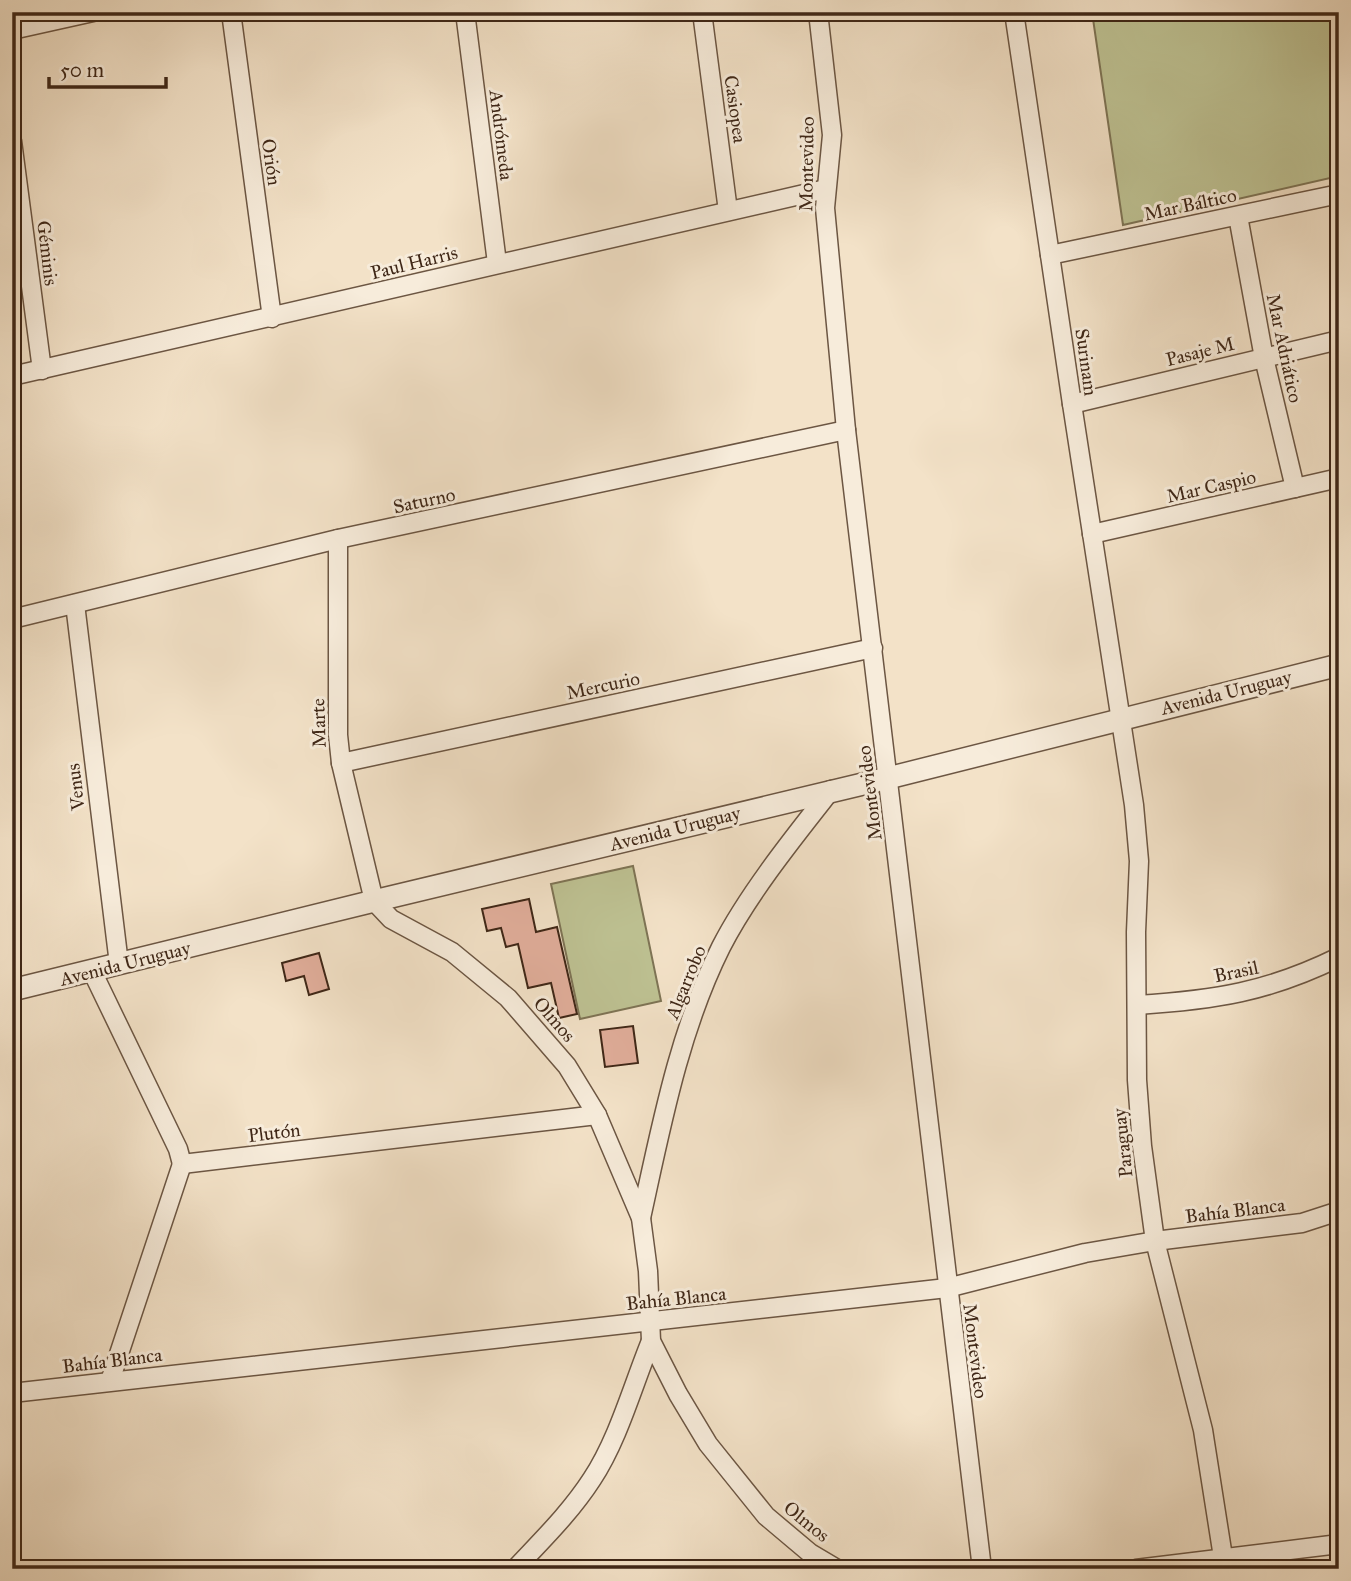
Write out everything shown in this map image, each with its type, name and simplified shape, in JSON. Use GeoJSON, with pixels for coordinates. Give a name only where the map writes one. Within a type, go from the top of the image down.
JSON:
{"type":"FeatureCollection","features":[{"type":"Feature","properties":{"kind":"street"},"geometry":{"type":"LineString","coordinates":[[12,30],[93,12]]}},
{"type":"Feature","properties":{"kind":"street","name":"Orión"},"geometry":{"type":"LineString","coordinates":[[231,12],[272,318]]}},
{"type":"Feature","properties":{"kind":"street","name":"Andrómeda"},"geometry":{"type":"LineString","coordinates":[[465,12],[497,263]]}},
{"type":"Feature","properties":{"kind":"street","name":"Casiopea"},"geometry":{"type":"LineString","coordinates":[[702,12],[728,211]]}},
{"type":"Feature","properties":{"kind":"street","name":"Montevideo"},"geometry":{"type":"LineString","coordinates":[[818,12],[832,135],[825,208],[846,430],[982,1569]]}},
{"type":"Feature","properties":{"kind":"street","name":"Surinam"},"geometry":{"type":"LineString","coordinates":[[1014,12],[1120,718]]}},
{"type":"Feature","properties":{"kind":"street","name":"Géminis"},"geometry":{"type":"LineString","coordinates":[[12,141],[42,370]]}},
{"type":"Feature","properties":{"kind":"street","name":"Paul Harris"},"geometry":{"type":"LineString","coordinates":[[12,376],[826,189]]}},
{"type":"Feature","properties":{"kind":"street","name":"Mar Báltico"},"geometry":{"type":"LineString","coordinates":[[1050,255],[1339,194]]}},
{"type":"Feature","properties":{"kind":"street","name":"Mar Adriático"},"geometry":{"type":"LineString","coordinates":[[1238,216],[1264,358],[1295,488]]}},
{"type":"Feature","properties":{"kind":"street","name":"Pasaje M"},"geometry":{"type":"LineString","coordinates":[[1072,404],[1339,340]]}},
{"type":"Feature","properties":{"kind":"street","name":"Saturno"},"geometry":{"type":"LineString","coordinates":[[12,620],[338,540],[846,430]]}},
{"type":"Feature","properties":{"kind":"street","name":"Mar Caspio"},"geometry":{"type":"LineString","coordinates":[[1092,534],[1339,478]]}},
{"type":"Feature","properties":{"kind":"street","name":"Marte"},"geometry":{"type":"LineString","coordinates":[[338,540],[338,735],[341,763],[374,901]]}},
{"type":"Feature","properties":{"kind":"street","name":"Venus"},"geometry":{"type":"LineString","coordinates":[[75,604],[119,964]]}},
{"type":"Feature","properties":{"kind":"street","name":"Mercurio"},"geometry":{"type":"LineString","coordinates":[[341,763],[873,648]]}},
{"type":"Feature","properties":{"kind":"street","name":"Avenida Uruguay"},"geometry":{"type":"LineString","coordinates":[[12,990],[888,778],[1339,665]]}},
{"type":"Feature","properties":{"kind":"street","name":"Paraguay"},"geometry":{"type":"LineString","coordinates":[[1120,718],[1134,805],[1139,861],[1136,932],[1137,1080],[1141,1133],[1155,1241],[1203,1430],[1223,1557]]}},
{"type":"Feature","properties":{"kind":"street","name":"Algarrobo"},"geometry":{"type":"LineString","coordinates":[[641,1218],[676,1069],[695,1008],[721,946],[758,888],[831,790]]}},
{"type":"Feature","properties":{"kind":"street","name":"Olmos"},"geometry":{"type":"LineString","coordinates":[[374,901],[391,919],[452,952],[508,998],[567,1066],[597,1115],[641,1218]]}},
{"type":"Feature","properties":{"kind":"street","name":"Brasil"},"geometry":{"type":"LineString","coordinates":[[1137,1005],[1185,1002],[1261,989],[1305,974],[1339,957]]}},
{"type":"Feature","properties":{"kind":"street"},"geometry":{"type":"LineString","coordinates":[[92,971],[178,1149],[182,1164],[110,1381]]}},
{"type":"Feature","properties":{"kind":"street","name":"Plutón"},"geometry":{"type":"LineString","coordinates":[[182,1164],[597,1115]]}},
{"type":"Feature","properties":{"kind":"street","name":"Bahía Blanca"},"geometry":{"type":"LineString","coordinates":[[12,1393],[110,1381],[651,1331],[947,1289],[1085,1253],[1155,1241],[1301,1223],[1339,1211]]}},
{"type":"Feature","properties":{"kind":"street"},"geometry":{"type":"LineString","coordinates":[[514,1569],[569,1512],[594,1477],[612,1440],[651,1331],[641,1218]]}},
{"type":"Feature","properties":{"kind":"street","name":"Olmos"},"geometry":{"type":"LineString","coordinates":[[651,1331],[678,1394],[708,1444],[766,1516],[810,1553],[837,1569]]}},
{"type":"Feature","properties":{"kind":"street"},"geometry":{"type":"LineString","coordinates":[[1136,1569],[1339,1544]]}},
{"type":"Feature","properties":{"kind":"green space"},"geometry":{"type":"Polygon","coordinates":[[[1092,12],[1339,12],[1339,176],[1123,225],[1092,12]]]}},
{"type":"Feature","properties":{"kind":"green space"},"geometry":{"type":"Polygon","coordinates":[[[633,866],[661,1001],[580,1019],[551,884],[633,866]]]}},
{"type":"Feature","properties":{"kind":"building"},"geometry":{"type":"Polygon","coordinates":[[[529,899],[536,932],[557,927],[577,1014],[559,1018],[551,983],[528,988],[518,944],[506,947],[501,928],[487,931],[482,909],[529,899]]]}},
{"type":"Feature","properties":{"kind":"building"},"geometry":{"type":"Polygon","coordinates":[[[319,953],[329,989],[309,995],[304,976],[286,981],[282,963],[319,953]]]}},
{"type":"Feature","properties":{"kind":"building"},"geometry":{"type":"Polygon","coordinates":[[[633,1026],[638,1063],[605,1067],[600,1030],[633,1026]]]}}]}
